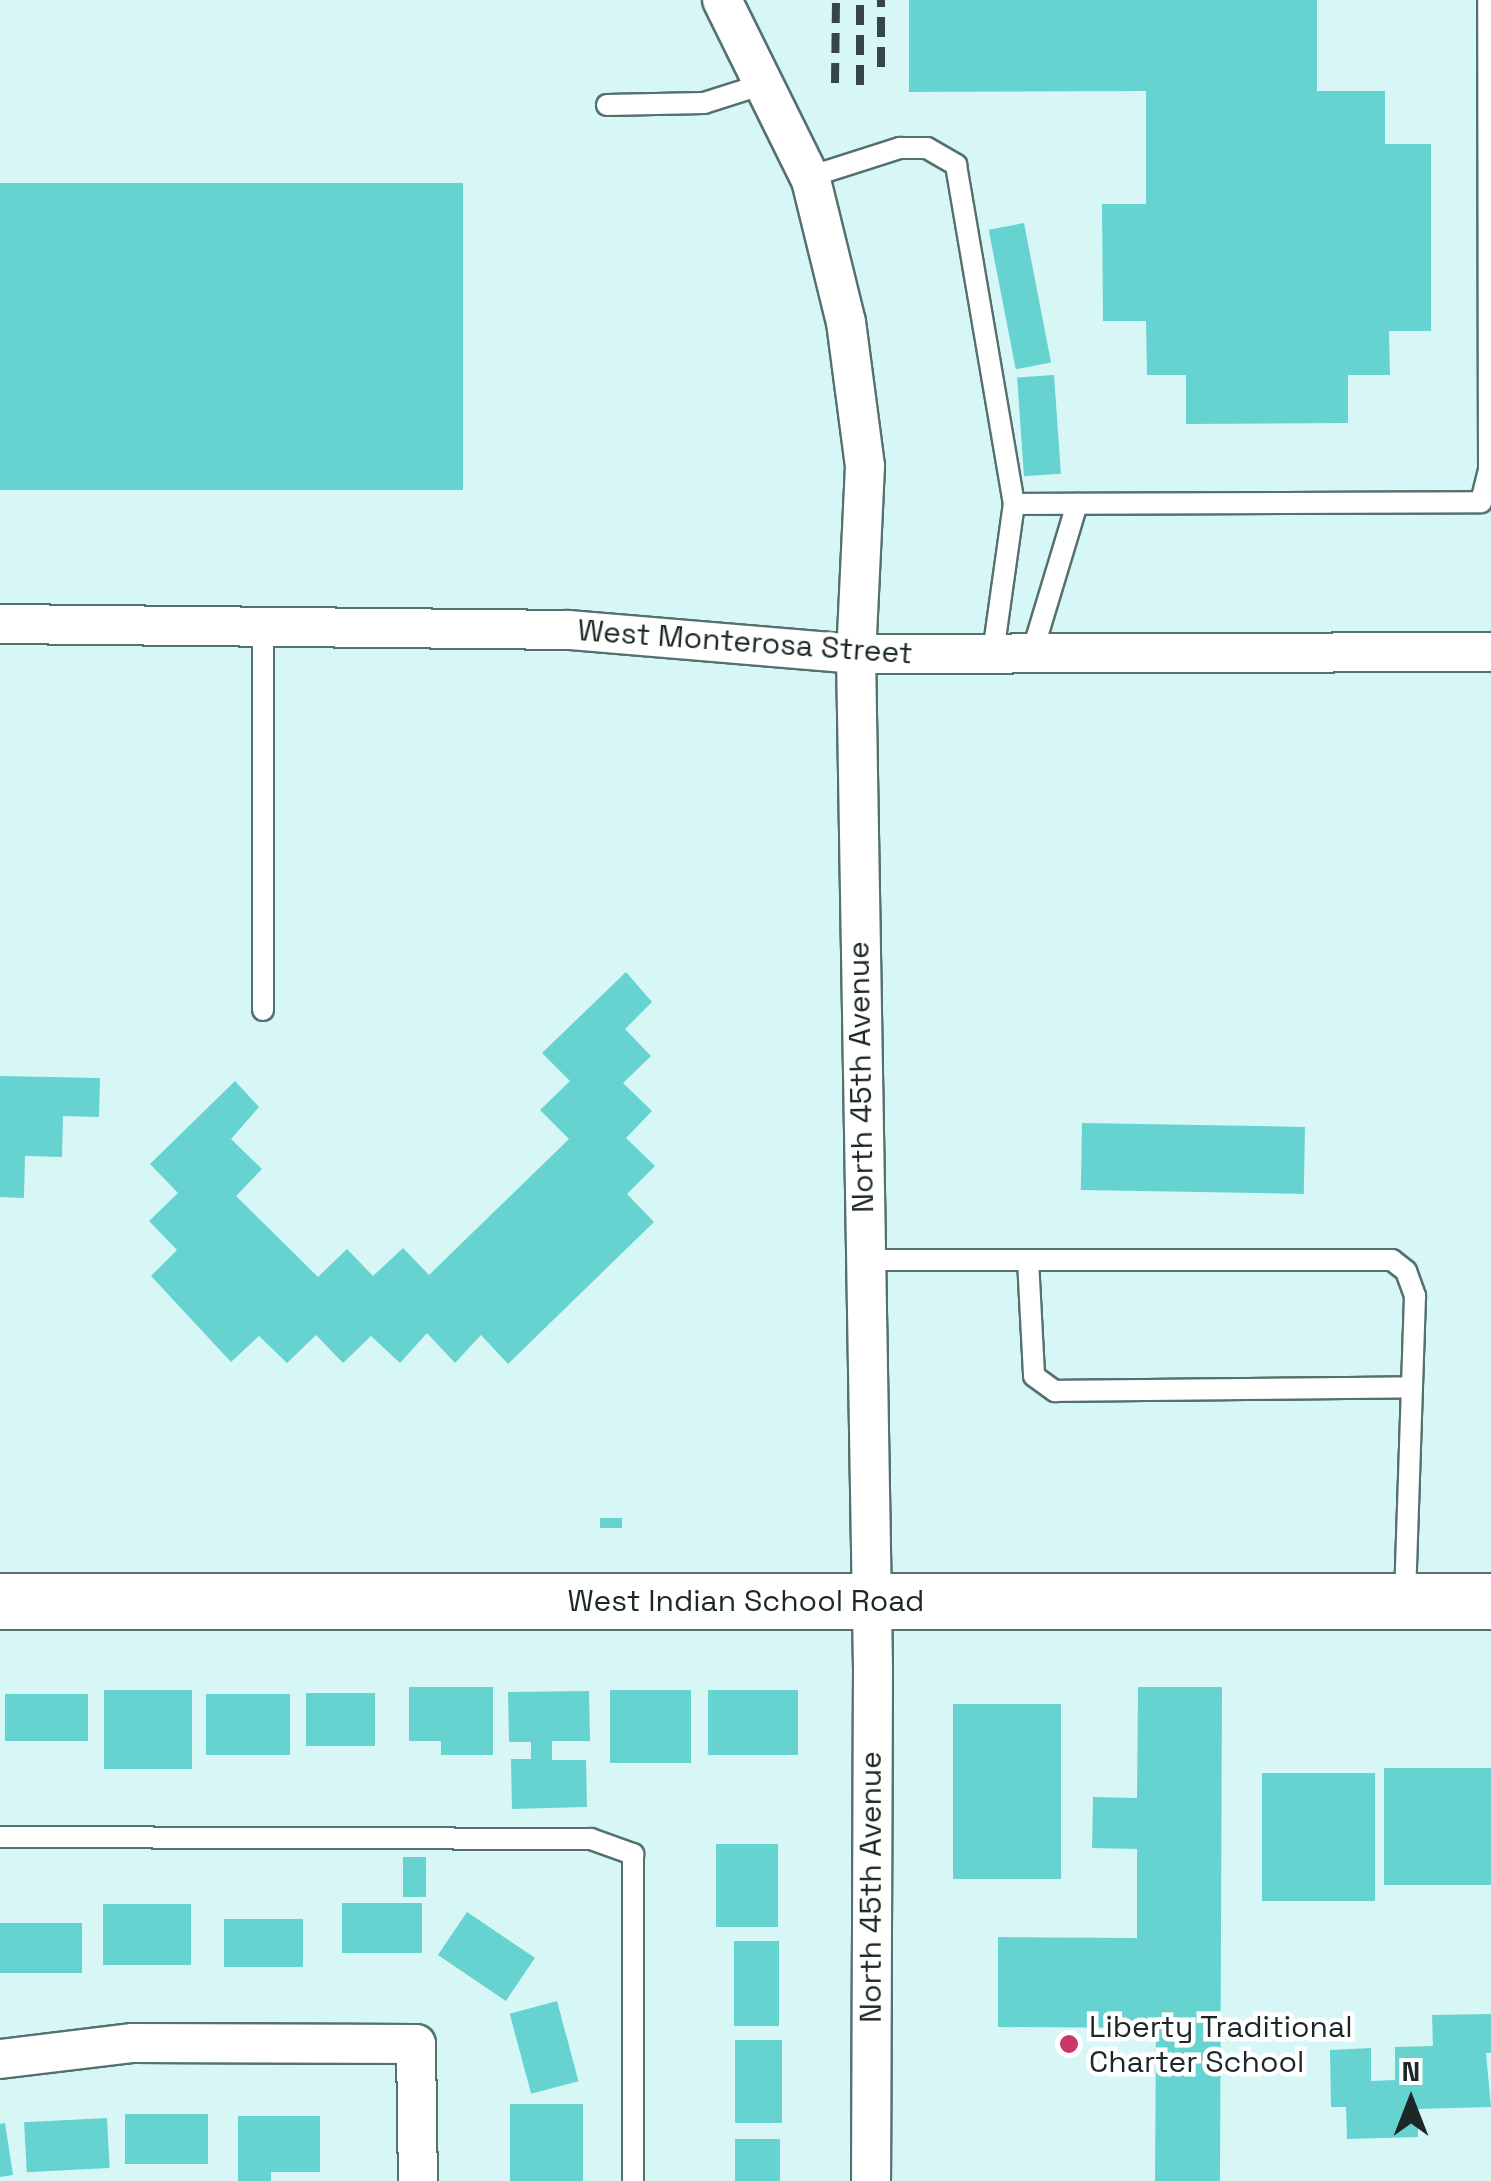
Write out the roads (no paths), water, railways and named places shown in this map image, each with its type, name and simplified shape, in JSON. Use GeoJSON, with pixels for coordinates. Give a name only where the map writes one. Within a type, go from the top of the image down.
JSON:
{"type":"FeatureCollection","features":[{"type":"Feature","properties":{"kind":"main road","name":"West Indian School Road"},"geometry":{"type":"LineString","coordinates":[[0,1601],[1491,1600]]}},
{"type":"Feature","properties":{"kind":"street","name":"North 45th Avenue"},"geometry":{"type":"LineString","coordinates":[[722,0],[810,177],[846,322],[865,466],[856,654],[871,2181]]}},
{"type":"Feature","properties":{"kind":"street","name":"West Monterosa Street"},"geometry":{"type":"LineString","coordinates":[[0,624],[570,630],[856,654],[1491,652]]}},
{"type":"Feature","properties":{"kind":"street"},"geometry":{"type":"LineString","coordinates":[[0,2059],[132,2043],[416,2044],[418,2181]]}},
{"type":"Feature","properties":{"kind":"lane"},"geometry":{"type":"LineString","coordinates":[[1014,504],[1486,502],[1488,0]]}},
{"type":"Feature","properties":{"kind":"lane"},"geometry":{"type":"LineString","coordinates":[[607,105],[704,103],[767,84]]}},
{"type":"Feature","properties":{"kind":"lane"},"geometry":{"type":"LineString","coordinates":[[810,177],[900,148],[927,148],[956,165],[1014,504],[993,653]]}},
{"type":"Feature","properties":{"kind":"lane"},"geometry":{"type":"LineString","coordinates":[[1032,653],[1077,504]]}},
{"type":"Feature","properties":{"kind":"lane"},"geometry":{"type":"LineString","coordinates":[[263,626],[263,1010]]}},
{"type":"Feature","properties":{"kind":"lane"},"geometry":{"type":"LineString","coordinates":[[864,1260],[1392,1260],[1406,1271],[1415,1296],[1405,1600]]}},
{"type":"Feature","properties":{"kind":"lane"},"geometry":{"type":"LineString","coordinates":[[1028,1260],[1034,1376],[1055,1391],[1412,1387]]}},
{"type":"Feature","properties":{"kind":"lane"},"geometry":{"type":"LineString","coordinates":[[0,1837],[592,1839],[633,1854],[633,2181]]}},
{"type":"Feature","properties":{"kind":"railway"},"geometry":{"type":"LineString","coordinates":[[835,83],[836,0]]}},
{"type":"Feature","properties":{"kind":"railway"},"geometry":{"type":"LineString","coordinates":[[860,0],[860,85]]}},
{"type":"Feature","properties":{"kind":"railway"},"geometry":{"type":"LineString","coordinates":[[881,0],[881,67]]}},
{"type":"Feature","properties":{"kind":"place","name":"Liberty Traditional Charter School"},"geometry":{"type":"Point","coordinates":[1069,2044]}}]}
